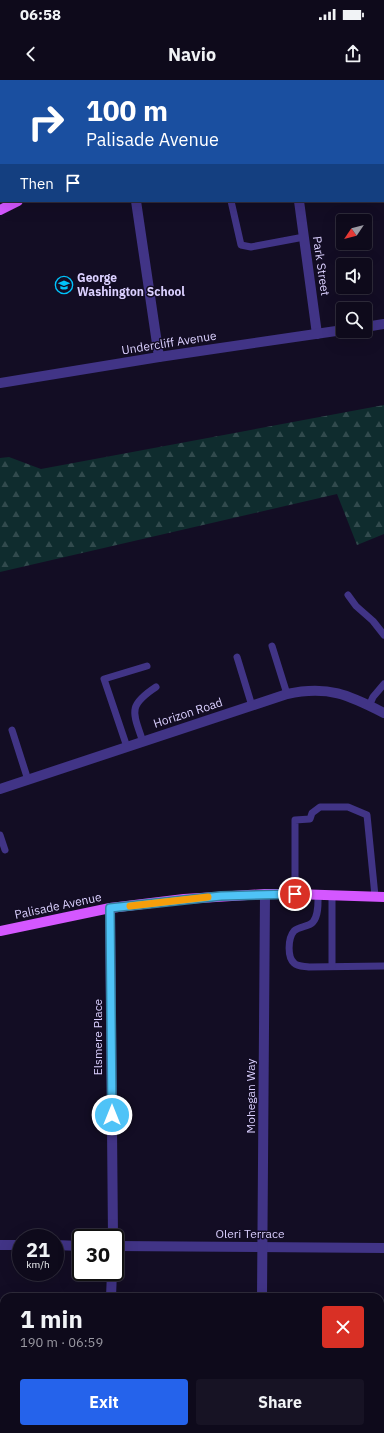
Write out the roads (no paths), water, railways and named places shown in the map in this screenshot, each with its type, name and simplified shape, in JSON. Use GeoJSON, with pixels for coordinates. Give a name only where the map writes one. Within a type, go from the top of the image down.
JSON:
{"type":"FeatureCollection","features":[{"type":"Feature","properties":{"kind":"main road"},"geometry":{"type":"LineString","coordinates":[[0,210],[16,202]]}},
{"type":"Feature","properties":{"kind":"main road","name":"Palisade Avenue"},"geometry":{"type":"LineString","coordinates":[[0,931],[110,908],[184,899],[265,894],[318,894],[380,897]]}},
{"type":"Feature","properties":{"kind":"street"},"geometry":{"type":"LineString","coordinates":[[136,202],[159,357]]}},
{"type":"Feature","properties":{"kind":"street","name":"Park Street"},"geometry":{"type":"LineString","coordinates":[[299,202],[317,334]]}},
{"type":"Feature","properties":{"kind":"street"},"geometry":{"type":"LineString","coordinates":[[372,326],[384,324]]}},
{"type":"Feature","properties":{"kind":"street","name":"Undercliff Avenue"},"geometry":{"type":"LineString","coordinates":[[0,383],[159,357],[336,331]]}},
{"type":"Feature","properties":{"kind":"street","name":"Horizon Road"},"geometry":{"type":"LineString","coordinates":[[0,789],[300,691],[328,691],[343,694],[384,713]]}},
{"type":"Feature","properties":{"kind":"street","name":"Mohegan Way"},"geometry":{"type":"LineString","coordinates":[[262,1293],[265,894]]}},
{"type":"Feature","properties":{"kind":"street","name":"Elsmere Place"},"geometry":{"type":"LineString","coordinates":[[110,908],[113,1229]]}},
{"type":"Feature","properties":{"kind":"street"},"geometry":{"type":"LineString","coordinates":[[0,1245],[12,1245]]}},
{"type":"Feature","properties":{"kind":"street","name":"Oleri Terrace"},"geometry":{"type":"LineString","coordinates":[[124,1246],[384,1248]]}},
{"type":"Feature","properties":{"kind":"street"},"geometry":{"type":"LineString","coordinates":[[111,1293],[112,1281]]}},
{"type":"Feature","properties":{"kind":"lane"},"geometry":{"type":"LineString","coordinates":[[233,203],[241,245],[252,247],[304,237]]}},
{"type":"Feature","properties":{"kind":"lane"},"geometry":{"type":"LineString","coordinates":[[348,595],[356,606],[373,621],[384,635]]}},
{"type":"Feature","properties":{"kind":"lane"},"geometry":{"type":"LineString","coordinates":[[272,646],[287,694]]}},
{"type":"Feature","properties":{"kind":"lane"},"geometry":{"type":"LineString","coordinates":[[237,657],[252,706]]}},
{"type":"Feature","properties":{"kind":"lane"},"geometry":{"type":"LineString","coordinates":[[127,747],[104,680],[147,666]]}},
{"type":"Feature","properties":{"kind":"lane"},"geometry":{"type":"LineString","coordinates":[[369,706],[373,697],[384,684]]}},
{"type":"Feature","properties":{"kind":"lane"},"geometry":{"type":"LineString","coordinates":[[143,742],[134,710],[136,702],[143,695],[156,687]]}},
{"type":"Feature","properties":{"kind":"lane"},"geometry":{"type":"LineString","coordinates":[[12,730],[28,780]]}},
{"type":"Feature","properties":{"kind":"lane"},"geometry":{"type":"LineString","coordinates":[[295,894],[295,820],[310,819],[312,813],[320,807],[348,807],[367,815],[380,897]]}},
{"type":"Feature","properties":{"kind":"lane"},"geometry":{"type":"LineString","coordinates":[[0,835],[5,850]]}},
{"type":"Feature","properties":{"kind":"lane"},"geometry":{"type":"LineString","coordinates":[[318,894],[316,916],[313,923],[294,931],[290,938],[289,952],[294,963],[300,966],[384,966]]}},
{"type":"Feature","properties":{"kind":"lane"},"geometry":{"type":"LineString","coordinates":[[332,895],[332,966]]}},
{"type":"Feature","properties":{"kind":"place","name":"George Washington School"},"geometry":{"type":"Point","coordinates":[64,285]}}]}
